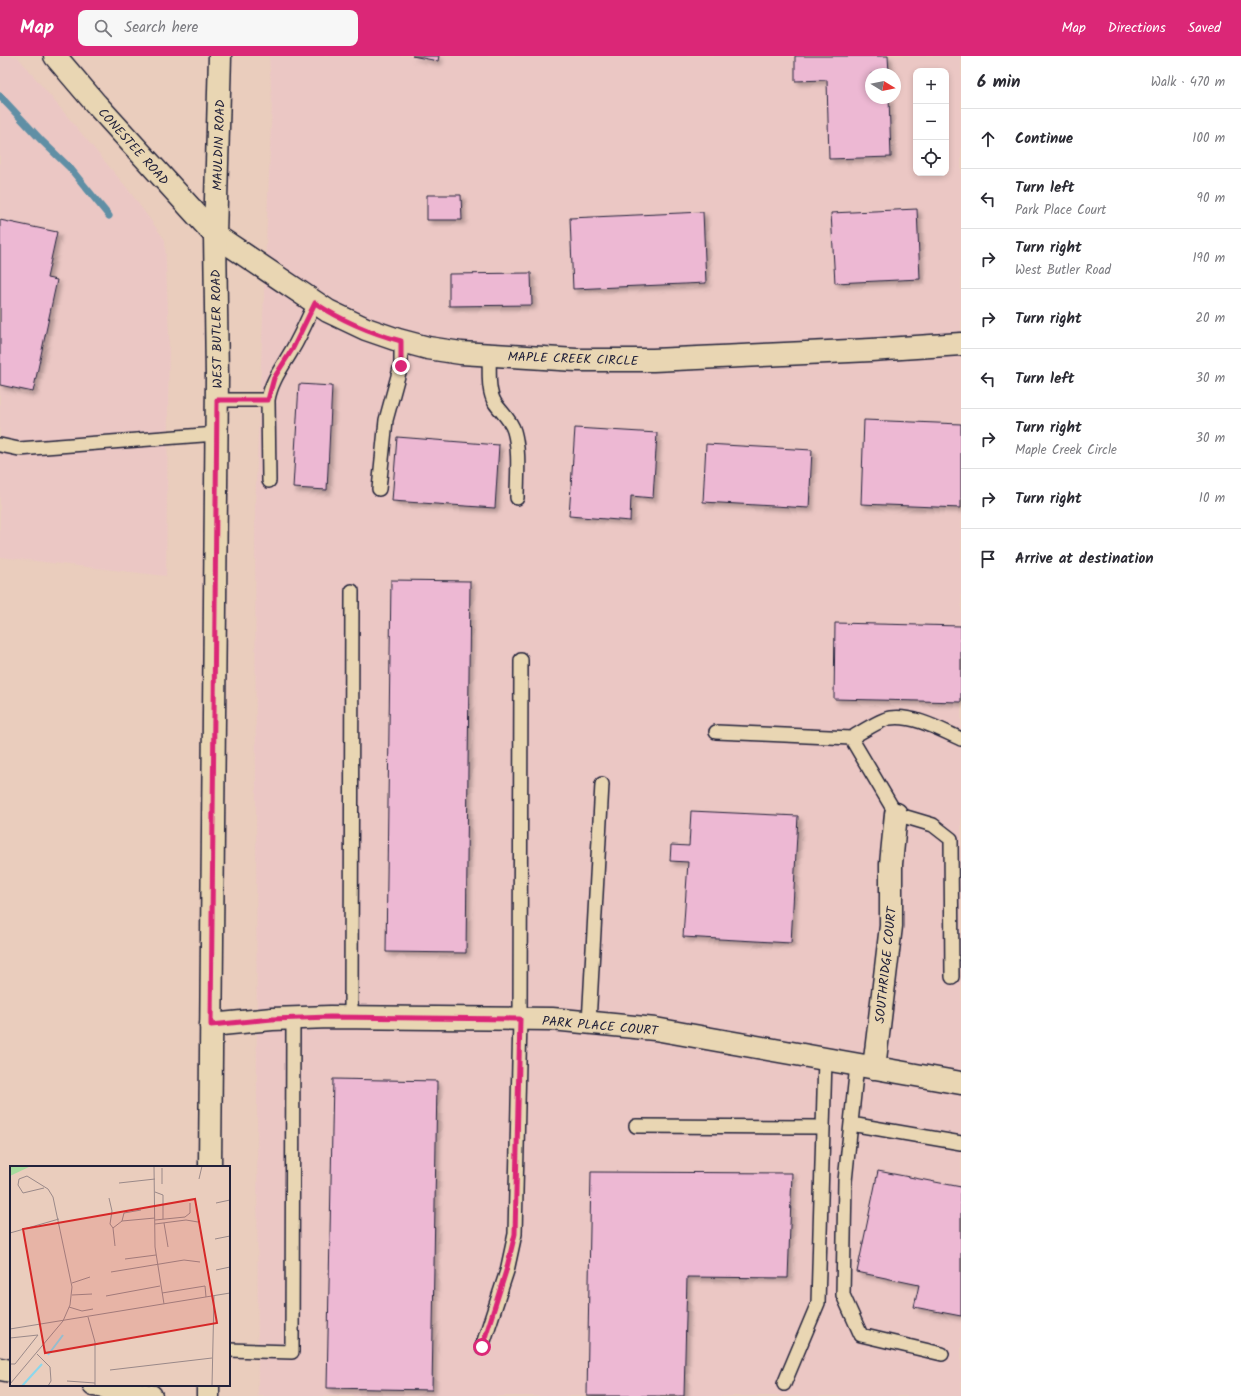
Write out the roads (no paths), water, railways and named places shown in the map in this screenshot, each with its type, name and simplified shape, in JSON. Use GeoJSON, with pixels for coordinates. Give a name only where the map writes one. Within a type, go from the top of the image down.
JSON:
{"type":"FeatureCollection","features":[{"type":"Feature","properties":{"kind":"street","name":"CONESTEE ROAD"},"geometry":{"type":"LineString","coordinates":[[55,56],[96,104],[215,234]]}},
{"type":"Feature","properties":{"kind":"street","name":"MAULDIN ROAD"},"geometry":{"type":"LineString","coordinates":[[215,234],[220,56]]}},
{"type":"Feature","properties":{"kind":"street","name":"MAPLE CREEK CIRCLE"},"geometry":{"type":"LineString","coordinates":[[215,234],[328,312],[366,329],[401,341],[428,348],[454,352],[576,360],[653,360],[871,350],[961,344]]}},
{"type":"Feature","properties":{"kind":"street","name":"WEST BUTLER ROAD"},"geometry":{"type":"LineString","coordinates":[[210,1166],[217,400],[215,234]]}},
{"type":"Feature","properties":{"kind":"street","name":"SOUTHRIDGE COURT"},"geometry":{"type":"LineString","coordinates":[[866,1066],[891,926],[891,864],[896,814]]}},
{"type":"Feature","properties":{"kind":"street","name":"PARK PLACE COURT"},"geometry":{"type":"LineString","coordinates":[[211,1025],[294,1018],[552,1019],[655,1030],[961,1083]]}},
{"type":"Feature","properties":{"kind":"street"},"geometry":{"type":"LineString","coordinates":[[0,1370],[10,1371]]}},
{"type":"Feature","properties":{"kind":"street"},"geometry":{"type":"LineString","coordinates":[[99,1386],[151,1396]]}},
{"type":"Feature","properties":{"kind":"lane"},"geometry":{"type":"LineString","coordinates":[[269,481],[268,400],[274,378],[293,348],[315,303]]}},
{"type":"Feature","properties":{"kind":"lane"},"geometry":{"type":"LineString","coordinates":[[379,489],[386,420],[401,366],[401,341]]}},
{"type":"Feature","properties":{"kind":"lane"},"geometry":{"type":"LineString","coordinates":[[489,355],[490,381],[494,401],[514,430],[517,468],[517,498]]}},
{"type":"Feature","properties":{"kind":"lane"},"geometry":{"type":"LineString","coordinates":[[217,400],[268,400]]}},
{"type":"Feature","properties":{"kind":"lane"},"geometry":{"type":"LineString","coordinates":[[0,445],[19,449],[216,434]]}},
{"type":"Feature","properties":{"kind":"lane"},"geometry":{"type":"LineString","coordinates":[[351,1018],[352,591]]}},
{"type":"Feature","properties":{"kind":"lane"},"geometry":{"type":"LineString","coordinates":[[482,1347],[506,1271],[515,1234],[520,1019],[521,660]]}},
{"type":"Feature","properties":{"kind":"lane"},"geometry":{"type":"LineString","coordinates":[[716,732],[851,738],[889,718],[912,719],[934,726],[961,739]]}},
{"type":"Feature","properties":{"kind":"lane"},"geometry":{"type":"LineString","coordinates":[[851,738],[896,814],[933,826],[951,839],[952,977]]}},
{"type":"Feature","properties":{"kind":"lane"},"geometry":{"type":"LineString","coordinates":[[589,1023],[602,784]]}},
{"type":"Feature","properties":{"kind":"lane"},"geometry":{"type":"LineString","coordinates":[[230,1350],[292,1352],[294,1018]]}},
{"type":"Feature","properties":{"kind":"lane"},"geometry":{"type":"LineString","coordinates":[[784,1384],[818,1303],[825,1059]]}},
{"type":"Feature","properties":{"kind":"lane"},"geometry":{"type":"LineString","coordinates":[[866,1066],[851,1124],[845,1181],[843,1295],[861,1335],[942,1354]]}},
{"type":"Feature","properties":{"kind":"lane"},"geometry":{"type":"LineString","coordinates":[[851,1124],[961,1143]]}},
{"type":"Feature","properties":{"kind":"lane"},"geometry":{"type":"LineString","coordinates":[[636,1126],[823,1127]]}},
{"type":"Feature","properties":{"kind":"waterway"},"geometry":{"type":"LineString","coordinates":[[0,96],[41,140],[70,168],[109,216]]}}]}
